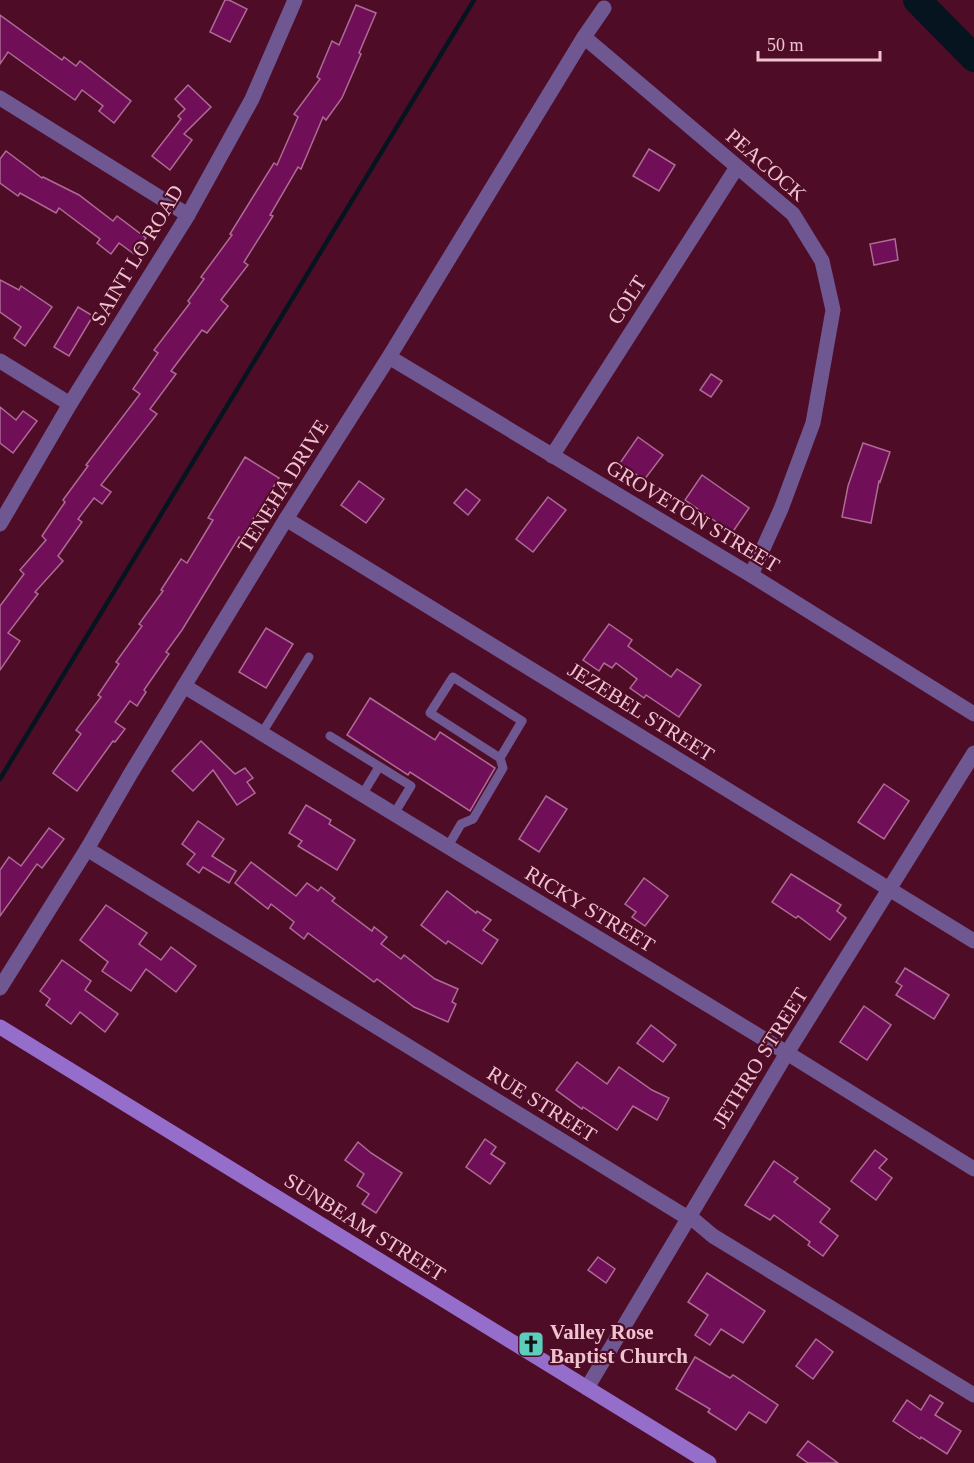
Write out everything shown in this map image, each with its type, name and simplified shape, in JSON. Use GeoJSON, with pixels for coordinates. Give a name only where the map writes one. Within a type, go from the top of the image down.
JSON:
{"type":"FeatureCollection","features":[{"type":"Feature","properties":{"kind":"street","name":"SAINT LO ROAD"},"geometry":{"type":"LineString","coordinates":[[0,524],[70,404],[188,215],[252,99],[295,0]]}},
{"type":"Feature","properties":{"kind":"street","name":"TENEHA DRIVE"},"geometry":{"type":"LineString","coordinates":[[0,988],[87,849],[286,519],[389,357],[584,37],[604,8]]}},
{"type":"Feature","properties":{"kind":"street","name":"PEACOCK"},"geometry":{"type":"LineString","coordinates":[[584,37],[793,214],[822,261],[833,310],[813,423],[781,509],[751,575]]}},
{"type":"Feature","properties":{"kind":"street"},"geometry":{"type":"LineString","coordinates":[[0,98],[188,215]]}},
{"type":"Feature","properties":{"kind":"street","name":"COLT"},"geometry":{"type":"LineString","coordinates":[[552,456],[737,167]]}},
{"type":"Feature","properties":{"kind":"street","name":"GROVETON STREET"},"geometry":{"type":"LineString","coordinates":[[389,357],[751,575],[974,714]]}},
{"type":"Feature","properties":{"kind":"street"},"geometry":{"type":"LineString","coordinates":[[0,361],[70,404]]}},
{"type":"Feature","properties":{"kind":"street","name":"JEZEBEL STREET"},"geometry":{"type":"LineString","coordinates":[[286,519],[974,941]]}},
{"type":"Feature","properties":{"kind":"street","name":"RICKY STREET"},"geometry":{"type":"LineString","coordinates":[[184,686],[974,1169]]}},
{"type":"Feature","properties":{"kind":"street","name":"JETHRO STREET"},"geometry":{"type":"LineString","coordinates":[[587,1388],[688,1215],[974,753]]}},
{"type":"Feature","properties":{"kind":"street","name":"RUE STREET"},"geometry":{"type":"LineString","coordinates":[[87,849],[683,1215],[688,1215],[713,1236],[974,1395]]}},
{"type":"Feature","properties":{"kind":"street","name":"SUNBEAM STREET"},"geometry":{"type":"LineString","coordinates":[[0,1027],[709,1463]]}},
{"type":"Feature","properties":{"kind":"lane"},"geometry":{"type":"LineString","coordinates":[[262,733],[309,657]]}},
{"type":"Feature","properties":{"kind":"lane"},"geometry":{"type":"LineString","coordinates":[[447,848],[461,824],[473,819],[504,768],[500,758],[430,713],[453,677],[522,721],[500,758]]}},
{"type":"Feature","properties":{"kind":"lane"},"geometry":{"type":"LineString","coordinates":[[330,736],[411,786],[394,814]]}},
{"type":"Feature","properties":{"kind":"lane"},"geometry":{"type":"LineString","coordinates":[[362,795],[379,766]]}},
{"type":"Feature","properties":{"kind":"building"},"geometry":{"type":"Polygon","coordinates":[[[225,0],[247,9],[230,42],[210,32],[225,0]]]}},
{"type":"Feature","properties":{"kind":"building"},"geometry":{"type":"Polygon","coordinates":[[[356,5],[376,13],[342,98],[326,120],[323,117],[301,169],[298,167],[270,215],[273,216],[244,262],[248,265],[221,300],[228,306],[207,333],[202,330],[171,371],[176,374],[150,409],[157,414],[101,485],[111,492],[102,504],[94,498],[78,519],[82,522],[58,556],[63,561],[35,592],[38,594],[8,633],[20,641],[0,670],[0,606],[24,574],[20,570],[46,540],[42,536],[65,502],[63,500],[88,466],[86,465],[140,394],[133,389],[158,353],[154,350],[190,303],[188,301],[204,279],[201,277],[232,235],[230,234],[274,163],[277,165],[298,117],[294,114],[320,79],[317,77],[332,41],[339,45],[356,5]]]}},
{"type":"Feature","properties":{"kind":"building"},"geometry":{"type":"Polygon","coordinates":[[[0,15],[62,60],[64,57],[76,66],[80,61],[131,101],[114,123],[99,111],[103,106],[82,90],[75,100],[8,52],[0,64],[0,15]]]}},
{"type":"Feature","properties":{"kind":"building"},"geometry":{"type":"Polygon","coordinates":[[[188,85],[211,107],[184,134],[192,140],[170,170],[152,156],[181,119],[178,116],[185,109],[175,99],[188,85]]]}},
{"type":"Feature","properties":{"kind":"building"},"geometry":{"type":"Polygon","coordinates":[[[649,149],[675,165],[659,191],[633,176],[649,149]]]}},
{"type":"Feature","properties":{"kind":"building"},"geometry":{"type":"Polygon","coordinates":[[[6,151],[42,178],[79,195],[113,221],[117,216],[146,238],[134,254],[119,243],[111,254],[97,243],[100,239],[59,208],[56,213],[20,193],[18,196],[0,183],[0,159],[6,151]]]}},
{"type":"Feature","properties":{"kind":"building"},"geometry":{"type":"Polygon","coordinates":[[[895,239],[898,260],[874,265],[870,244],[895,239]]]}},
{"type":"Feature","properties":{"kind":"building"},"geometry":{"type":"Polygon","coordinates":[[[0,280],[19,290],[21,286],[52,307],[25,346],[14,338],[21,327],[0,312],[0,280]]]}},
{"type":"Feature","properties":{"kind":"building"},"geometry":{"type":"Polygon","coordinates":[[[78,307],[93,316],[69,356],[54,347],[78,307]]]}},
{"type":"Feature","properties":{"kind":"building"},"geometry":{"type":"Polygon","coordinates":[[[711,374],[722,381],[711,397],[700,390],[711,374]]]}},
{"type":"Feature","properties":{"kind":"building"},"geometry":{"type":"Polygon","coordinates":[[[0,407],[16,420],[23,411],[37,421],[13,453],[0,443],[0,407]]]}},
{"type":"Feature","properties":{"kind":"building"},"geometry":{"type":"Polygon","coordinates":[[[638,437],[663,455],[644,480],[620,463],[638,437]]]}},
{"type":"Feature","properties":{"kind":"building"},"geometry":{"type":"Polygon","coordinates":[[[863,443],[890,452],[879,481],[871,523],[842,517],[848,486],[863,443]]]}},
{"type":"Feature","properties":{"kind":"building"},"geometry":{"type":"Polygon","coordinates":[[[245,457],[279,478],[166,652],[169,654],[144,690],[146,692],[137,706],[130,701],[115,722],[125,729],[115,742],[113,741],[77,791],[53,773],[81,734],[76,730],[101,697],[98,695],[119,664],[116,662],[142,626],[139,624],[163,591],[161,590],[181,559],[187,563],[213,520],[208,518],[245,457]]]}},
{"type":"Feature","properties":{"kind":"building"},"geometry":{"type":"Polygon","coordinates":[[[702,475],[749,508],[732,533],[685,500],[702,475]]]}},
{"type":"Feature","properties":{"kind":"building"},"geometry":{"type":"Polygon","coordinates":[[[359,481],[384,499],[366,523],[341,505],[359,481]]]}},
{"type":"Feature","properties":{"kind":"building"},"geometry":{"type":"Polygon","coordinates":[[[466,489],[480,500],[468,515],[454,503],[466,489]]]}},
{"type":"Feature","properties":{"kind":"building"},"geometry":{"type":"Polygon","coordinates":[[[548,497],[566,510],[533,552],[516,539],[548,497]]]}},
{"type":"Feature","properties":{"kind":"building"},"geometry":{"type":"Polygon","coordinates":[[[609,624],[632,640],[628,646],[671,677],[677,669],[701,685],[679,717],[646,695],[644,698],[630,688],[637,679],[616,663],[612,668],[604,663],[599,671],[583,660],[609,624]]]}},
{"type":"Feature","properties":{"kind":"building"},"geometry":{"type":"Polygon","coordinates":[[[266,628],[293,644],[266,688],[239,672],[266,628]]]}},
{"type":"Feature","properties":{"kind":"building"},"geometry":{"type":"Polygon","coordinates":[[[370,698],[435,740],[440,732],[495,768],[470,811],[410,772],[408,775],[347,735],[370,698]]]}},
{"type":"Feature","properties":{"kind":"building"},"geometry":{"type":"Polygon","coordinates":[[[201,741],[235,774],[245,768],[253,778],[247,782],[255,793],[237,805],[213,770],[193,791],[172,771],[201,741]]]}},
{"type":"Feature","properties":{"kind":"building"},"geometry":{"type":"Polygon","coordinates":[[[884,784],[909,801],[884,839],[858,822],[884,784]]]}},
{"type":"Feature","properties":{"kind":"building"},"geometry":{"type":"Polygon","coordinates":[[[546,796],[567,809],[539,852],[519,839],[546,796]]]}},
{"type":"Feature","properties":{"kind":"building"},"geometry":{"type":"Polygon","coordinates":[[[306,805],[331,820],[329,824],[355,840],[337,870],[298,846],[302,841],[289,833],[306,805]]]}},
{"type":"Feature","properties":{"kind":"building"},"geometry":{"type":"Polygon","coordinates":[[[198,821],[224,839],[212,856],[236,871],[229,883],[203,867],[199,873],[187,864],[195,854],[182,844],[198,821]]]}},
{"type":"Feature","properties":{"kind":"building"},"geometry":{"type":"Polygon","coordinates":[[[49,828],[64,839],[42,868],[37,864],[0,916],[0,870],[9,857],[21,866],[49,828]]]}},
{"type":"Feature","properties":{"kind":"building"},"geometry":{"type":"Polygon","coordinates":[[[251,862],[296,896],[307,883],[318,891],[321,887],[335,898],[332,901],[372,931],[374,927],[387,937],[381,944],[401,959],[404,955],[435,979],[458,989],[452,1002],[456,1004],[448,1022],[414,1007],[377,979],[374,982],[308,933],[304,939],[290,928],[294,922],[271,904],[268,909],[235,883],[251,862]]]}},
{"type":"Feature","properties":{"kind":"building"},"geometry":{"type":"Polygon","coordinates":[[[791,874],[841,905],[837,911],[846,918],[830,940],[798,916],[796,918],[772,902],[791,874]]]}},
{"type":"Feature","properties":{"kind":"building"},"geometry":{"type":"Polygon","coordinates":[[[644,878],[668,896],[645,926],[632,917],[636,912],[625,904],[644,878]]]}},
{"type":"Feature","properties":{"kind":"building"},"geometry":{"type":"Polygon","coordinates":[[[447,891],[476,913],[477,911],[491,920],[483,930],[498,940],[482,964],[448,941],[446,944],[421,925],[447,891]]]}},
{"type":"Feature","properties":{"kind":"building"},"geometry":{"type":"Polygon","coordinates":[[[106,905],[147,933],[139,944],[161,960],[171,947],[196,966],[176,992],[146,969],[131,991],[102,971],[108,962],[80,940],[106,905]]]}},
{"type":"Feature","properties":{"kind":"building"},"geometry":{"type":"Polygon","coordinates":[[[62,960],[91,981],[85,990],[118,1014],[105,1032],[80,1012],[71,1024],[46,1005],[50,999],[40,991],[62,960]]]}},
{"type":"Feature","properties":{"kind":"building"},"geometry":{"type":"Polygon","coordinates":[[[905,968],[949,995],[934,1019],[896,995],[902,986],[896,982],[905,968]]]}},
{"type":"Feature","properties":{"kind":"building"},"geometry":{"type":"Polygon","coordinates":[[[864,1006],[891,1025],[867,1060],[840,1042],[864,1006]]]}},
{"type":"Feature","properties":{"kind":"building"},"geometry":{"type":"Polygon","coordinates":[[[651,1025],[676,1045],[663,1062],[637,1043],[651,1025]]]}},
{"type":"Feature","properties":{"kind":"building"},"geometry":{"type":"Polygon","coordinates":[[[577,1062],[607,1084],[619,1067],[652,1090],[669,1098],[657,1120],[633,1106],[617,1130],[583,1107],[582,1109],[556,1090],[577,1062]]]}},
{"type":"Feature","properties":{"kind":"building"},"geometry":{"type":"Polygon","coordinates":[[[485,1139],[496,1147],[491,1154],[505,1163],[490,1184],[466,1167],[485,1139]]]}},
{"type":"Feature","properties":{"kind":"building"},"geometry":{"type":"Polygon","coordinates":[[[358,1142],[402,1173],[376,1213],[362,1204],[369,1194],[357,1186],[364,1174],[345,1160],[358,1142]]]}},
{"type":"Feature","properties":{"kind":"building"},"geometry":{"type":"Polygon","coordinates":[[[875,1150],[887,1159],[879,1168],[892,1178],[876,1200],[851,1181],[875,1150]]]}},
{"type":"Feature","properties":{"kind":"building"},"geometry":{"type":"Polygon","coordinates":[[[774,1161],[798,1178],[794,1182],[830,1209],[820,1222],[838,1236],[823,1256],[808,1245],[810,1242],[774,1215],[770,1220],[745,1205],[774,1161]]]}},
{"type":"Feature","properties":{"kind":"building"},"geometry":{"type":"Polygon","coordinates":[[[598,1257],[615,1269],[606,1283],[588,1270],[598,1257]]]}},
{"type":"Feature","properties":{"kind":"building"},"geometry":{"type":"Polygon","coordinates":[[[707,1273],[765,1311],[743,1343],[721,1329],[710,1345],[695,1335],[708,1315],[688,1302],[707,1273]]]}},
{"type":"Feature","properties":{"kind":"building"},"geometry":{"type":"Polygon","coordinates":[[[816,1339],[833,1352],[813,1379],[796,1366],[816,1339]]]}},
{"type":"Feature","properties":{"kind":"building"},"geometry":{"type":"Polygon","coordinates":[[[695,1357],[730,1378],[733,1375],[778,1405],[766,1423],[749,1412],[736,1430],[708,1412],[710,1409],[676,1389],[695,1357]]]}},
{"type":"Feature","properties":{"kind":"building"},"geometry":{"type":"Polygon","coordinates":[[[930,1395],[943,1403],[935,1415],[961,1431],[947,1454],[893,1421],[907,1400],[921,1410],[930,1395]]]}},
{"type":"Feature","properties":{"kind":"building"},"geometry":{"type":"Polygon","coordinates":[[[808,1441],[838,1463],[808,1463],[797,1455],[808,1441]]]}},
{"type":"Feature","properties":{"kind":"waterway"},"geometry":{"type":"LineString","coordinates":[[0,779],[474,0]]}},
{"type":"Feature","properties":{"kind":"waterway"},"geometry":{"type":"LineString","coordinates":[[917,0],[974,58]]}},
{"type":"Feature","properties":{"kind":"place","name":"Valley Rose Baptist Church"},"geometry":{"type":"Point","coordinates":[531,1344]}}]}
